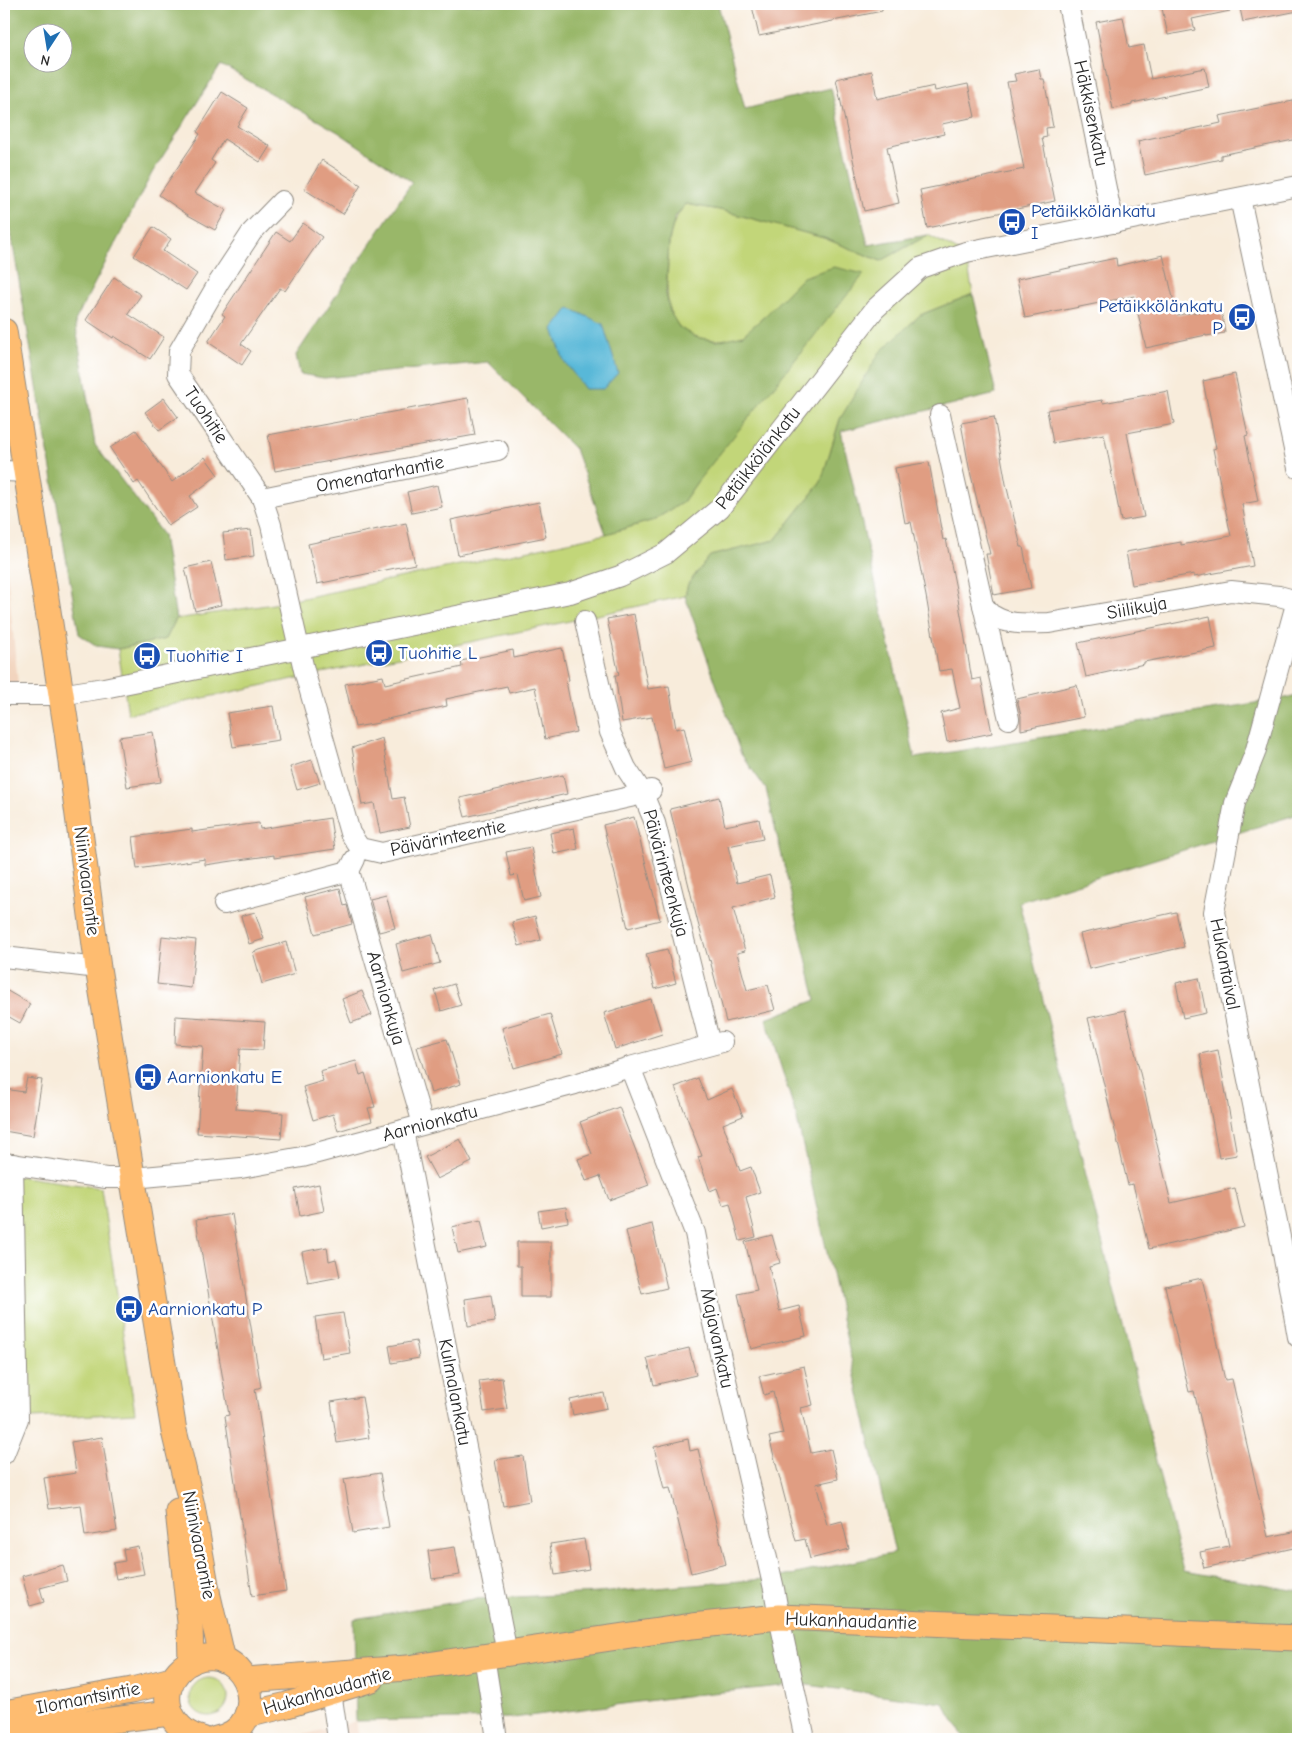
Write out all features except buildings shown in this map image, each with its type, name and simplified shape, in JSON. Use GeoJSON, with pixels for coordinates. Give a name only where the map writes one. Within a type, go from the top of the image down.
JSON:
{"type":"FeatureCollection","features":[{"type":"Feature","properties":{"kind":"main road","name":"Niinivaarantie"},"geometry":{"type":"LineString","coordinates":[[4,331],[15,472],[69,742],[98,968],[174,1431],[192,1506],[208,1596],[223,1660]]}},
{"type":"Feature","properties":{"kind":"main road","name":"Niinivaarantie"},"geometry":{"type":"LineString","coordinates":[[174,1431],[177,1507],[190,1622],[191,1662]]}},
{"type":"Feature","properties":{"kind":"main road","name":"Hukanhaudantie"},"geometry":{"type":"LineString","coordinates":[[247,1715],[329,1683],[407,1668],[692,1626],[779,1617],[1298,1638]]}},
{"type":"Feature","properties":{"kind":"main road"},"geometry":{"type":"LineString","coordinates":[[194,1738],[179,1727],[170,1713],[168,1693],[172,1680],[184,1666],[206,1658],[223,1660],[240,1671],[246,1680],[251,1699],[247,1715],[242,1723],[226,1737]]}},
{"type":"Feature","properties":{"kind":"main road","name":"Ilomantsintie"},"geometry":{"type":"LineString","coordinates":[[4,1713],[132,1690],[172,1680]]}},
{"type":"Feature","properties":{"kind":"main road","name":"Hukanhaudantie"},"geometry":{"type":"LineString","coordinates":[[246,1680],[329,1683]]}},
{"type":"Feature","properties":{"kind":"main road","name":"Ilomantsintie"},"geometry":{"type":"LineString","coordinates":[[4,1731],[39,1729],[170,1713]]}},
{"type":"Feature","properties":{"kind":"street","name":"Häkkisenkatu"},"geometry":{"type":"LineString","coordinates":[[1068,4],[1109,204],[1115,222]]}},
{"type":"Feature","properties":{"kind":"street","name":"Petäikkölänkatu"},"geometry":{"type":"LineString","coordinates":[[4,695],[60,695],[104,688],[570,592],[620,576],[666,553],[720,508],[875,309],[920,268],[966,252],[1298,186]]}},
{"type":"Feature","properties":{"kind":"street"},"geometry":{"type":"LineString","coordinates":[[1240,198],[1298,468]]}},
{"type":"Feature","properties":{"kind":"street","name":"Tuohitie"},"geometry":{"type":"LineString","coordinates":[[282,201],[252,232],[219,282],[179,351],[178,374],[262,498],[271,525],[299,648]]}},
{"type":"Feature","properties":{"kind":"street"},"geometry":{"type":"LineString","coordinates":[[940,415],[1008,719]]}},
{"type":"Feature","properties":{"kind":"street","name":"Omenatarhantie"},"geometry":{"type":"LineString","coordinates":[[262,498],[498,450]]}},
{"type":"Feature","properties":{"kind":"street","name":"Siilikuja"},"geometry":{"type":"LineString","coordinates":[[983,605],[992,616],[1003,621],[1026,624],[1049,623],[1231,591],[1298,599]]}},
{"type":"Feature","properties":{"kind":"street","name":"Hukantaival"},"geometry":{"type":"LineString","coordinates":[[1298,599],[1255,754],[1235,803],[1214,912],[1290,1240],[1298,1337]]}},
{"type":"Feature","properties":{"kind":"street","name":"Päivärinteenkuja"},"geometry":{"type":"LineString","coordinates":[[585,620],[610,732],[626,768],[647,792],[716,1043]]}},
{"type":"Feature","properties":{"kind":"street"},"geometry":{"type":"LineString","coordinates":[[224,904],[349,872],[360,848],[350,833],[299,648]]}},
{"type":"Feature","properties":{"kind":"street","name":"Päivärinteentie"},"geometry":{"type":"LineString","coordinates":[[360,848],[382,853],[647,792]]}},
{"type":"Feature","properties":{"kind":"street","name":"Aarnionkuja"},"geometry":{"type":"LineString","coordinates":[[349,872],[423,1124]]}},
{"type":"Feature","properties":{"kind":"street"},"geometry":{"type":"LineString","coordinates":[[4,957],[98,968]]}},
{"type":"Feature","properties":{"kind":"street","name":"Aarnionkatu"},"geometry":{"type":"LineString","coordinates":[[8,1164],[106,1178],[133,1178],[249,1166],[302,1156],[402,1130],[575,1084],[716,1043]]}},
{"type":"Feature","properties":{"kind":"street","name":"Majavankatu"},"geometry":{"type":"LineString","coordinates":[[630,1067],[695,1233],[712,1319],[774,1589],[805,1739]]}},
{"type":"Feature","properties":{"kind":"street","name":"Kulmalankatu"},"geometry":{"type":"LineString","coordinates":[[402,1130],[496,1655],[497,1739]]}},
{"type":"Feature","properties":{"kind":"street"},"geometry":{"type":"LineString","coordinates":[[4,1454],[18,1419],[8,1164]]}},
{"type":"Feature","properties":{"kind":"street"},"geometry":{"type":"LineString","coordinates":[[329,1683],[338,1739]]}},
{"type":"Feature","properties":{"kind":"shaded area"},"geometry":{"type":"Polygon","coordinates":[[[4,541],[18,684],[4,684],[4,541]]]}},
{"type":"Feature","properties":{"kind":"shaded area"},"geometry":{"type":"Polygon","coordinates":[[[356,1721],[359,1739],[292,1739],[296,1737],[356,1721]]]}},
{"type":"Feature","properties":{"kind":"green space"},"geometry":{"type":"Polygon","coordinates":[[[4,4],[718,4],[745,109],[831,88],[868,245],[928,235],[881,261],[824,238],[720,210],[686,204],[675,217],[669,240],[666,294],[670,312],[679,327],[695,337],[717,341],[743,335],[766,315],[803,277],[834,267],[864,274],[683,502],[654,520],[606,534],[575,449],[488,362],[324,378],[300,374],[296,355],[412,182],[338,132],[221,65],[152,173],[75,321],[95,445],[163,535],[176,619],[166,639],[118,649],[97,646],[79,634],[4,192],[4,4]]]}},
{"type":"Feature","properties":{"kind":"green space"},"geometry":{"type":"Polygon","coordinates":[[[686,204],[720,210],[824,238],[881,261],[928,235],[966,255],[973,294],[920,315],[840,419],[821,482],[775,540],[710,556],[688,584],[685,596],[128,714],[118,649],[166,639],[176,619],[280,603],[606,534],[654,520],[683,502],[697,482],[766,315],[743,335],[724,340],[710,340],[692,335],[682,329],[675,321],[670,312],[667,289],[669,247],[673,225],[686,204]]]}},
{"type":"Feature","properties":{"kind":"green space"},"geometry":{"type":"Polygon","coordinates":[[[973,294],[996,394],[841,431],[915,758],[1298,696],[1298,814],[1019,902],[1183,1571],[1298,1591],[1298,1739],[965,1739],[943,1703],[800,1684],[693,1695],[513,1718],[356,1721],[354,1619],[475,1599],[597,1593],[777,1578],[895,1553],[796,1115],[766,1019],[816,1000],[766,789],[741,754],[685,596],[688,584],[710,556],[775,540],[821,482],[840,419],[880,352],[920,315],[973,294]]]}},
{"type":"Feature","properties":{"kind":"green space"},"geometry":{"type":"Polygon","coordinates":[[[4,1174],[101,1188],[135,1413],[32,1418],[4,1412],[4,1174]]]}},
{"type":"Feature","properties":{"kind":"green space"},"geometry":{"type":"Polygon","coordinates":[[[209,1678],[223,1683],[228,1697],[223,1711],[209,1716],[195,1711],[190,1697],[195,1683],[209,1678]]]}},
{"type":"Feature","properties":{"kind":"green space"},"geometry":{"type":"Polygon","coordinates":[[[125,1731],[131,1739],[51,1739],[125,1731]]]}},
{"type":"Feature","properties":{"kind":"water"},"geometry":{"type":"Polygon","coordinates":[[[569,308],[603,324],[618,373],[603,389],[585,389],[564,361],[553,329],[569,308]]]}},
{"type":"Feature","properties":{"kind":"place","name":"Petäikkölänkatu I"},"geometry":{"type":"Point","coordinates":[1012,222]}},
{"type":"Feature","properties":{"kind":"place","name":"Petäikkölänkatu P"},"geometry":{"type":"Point","coordinates":[1242,317]}},
{"type":"Feature","properties":{"kind":"place","name":"Tuohitie L"},"geometry":{"type":"Point","coordinates":[379,653]}},
{"type":"Feature","properties":{"kind":"place","name":"Tuohitie I"},"geometry":{"type":"Point","coordinates":[147,656]}},
{"type":"Feature","properties":{"kind":"place","name":"Aarnionkatu E"},"geometry":{"type":"Point","coordinates":[148,1077]}},
{"type":"Feature","properties":{"kind":"place","name":"Aarnionkatu P"},"geometry":{"type":"Point","coordinates":[129,1309]}}]}
